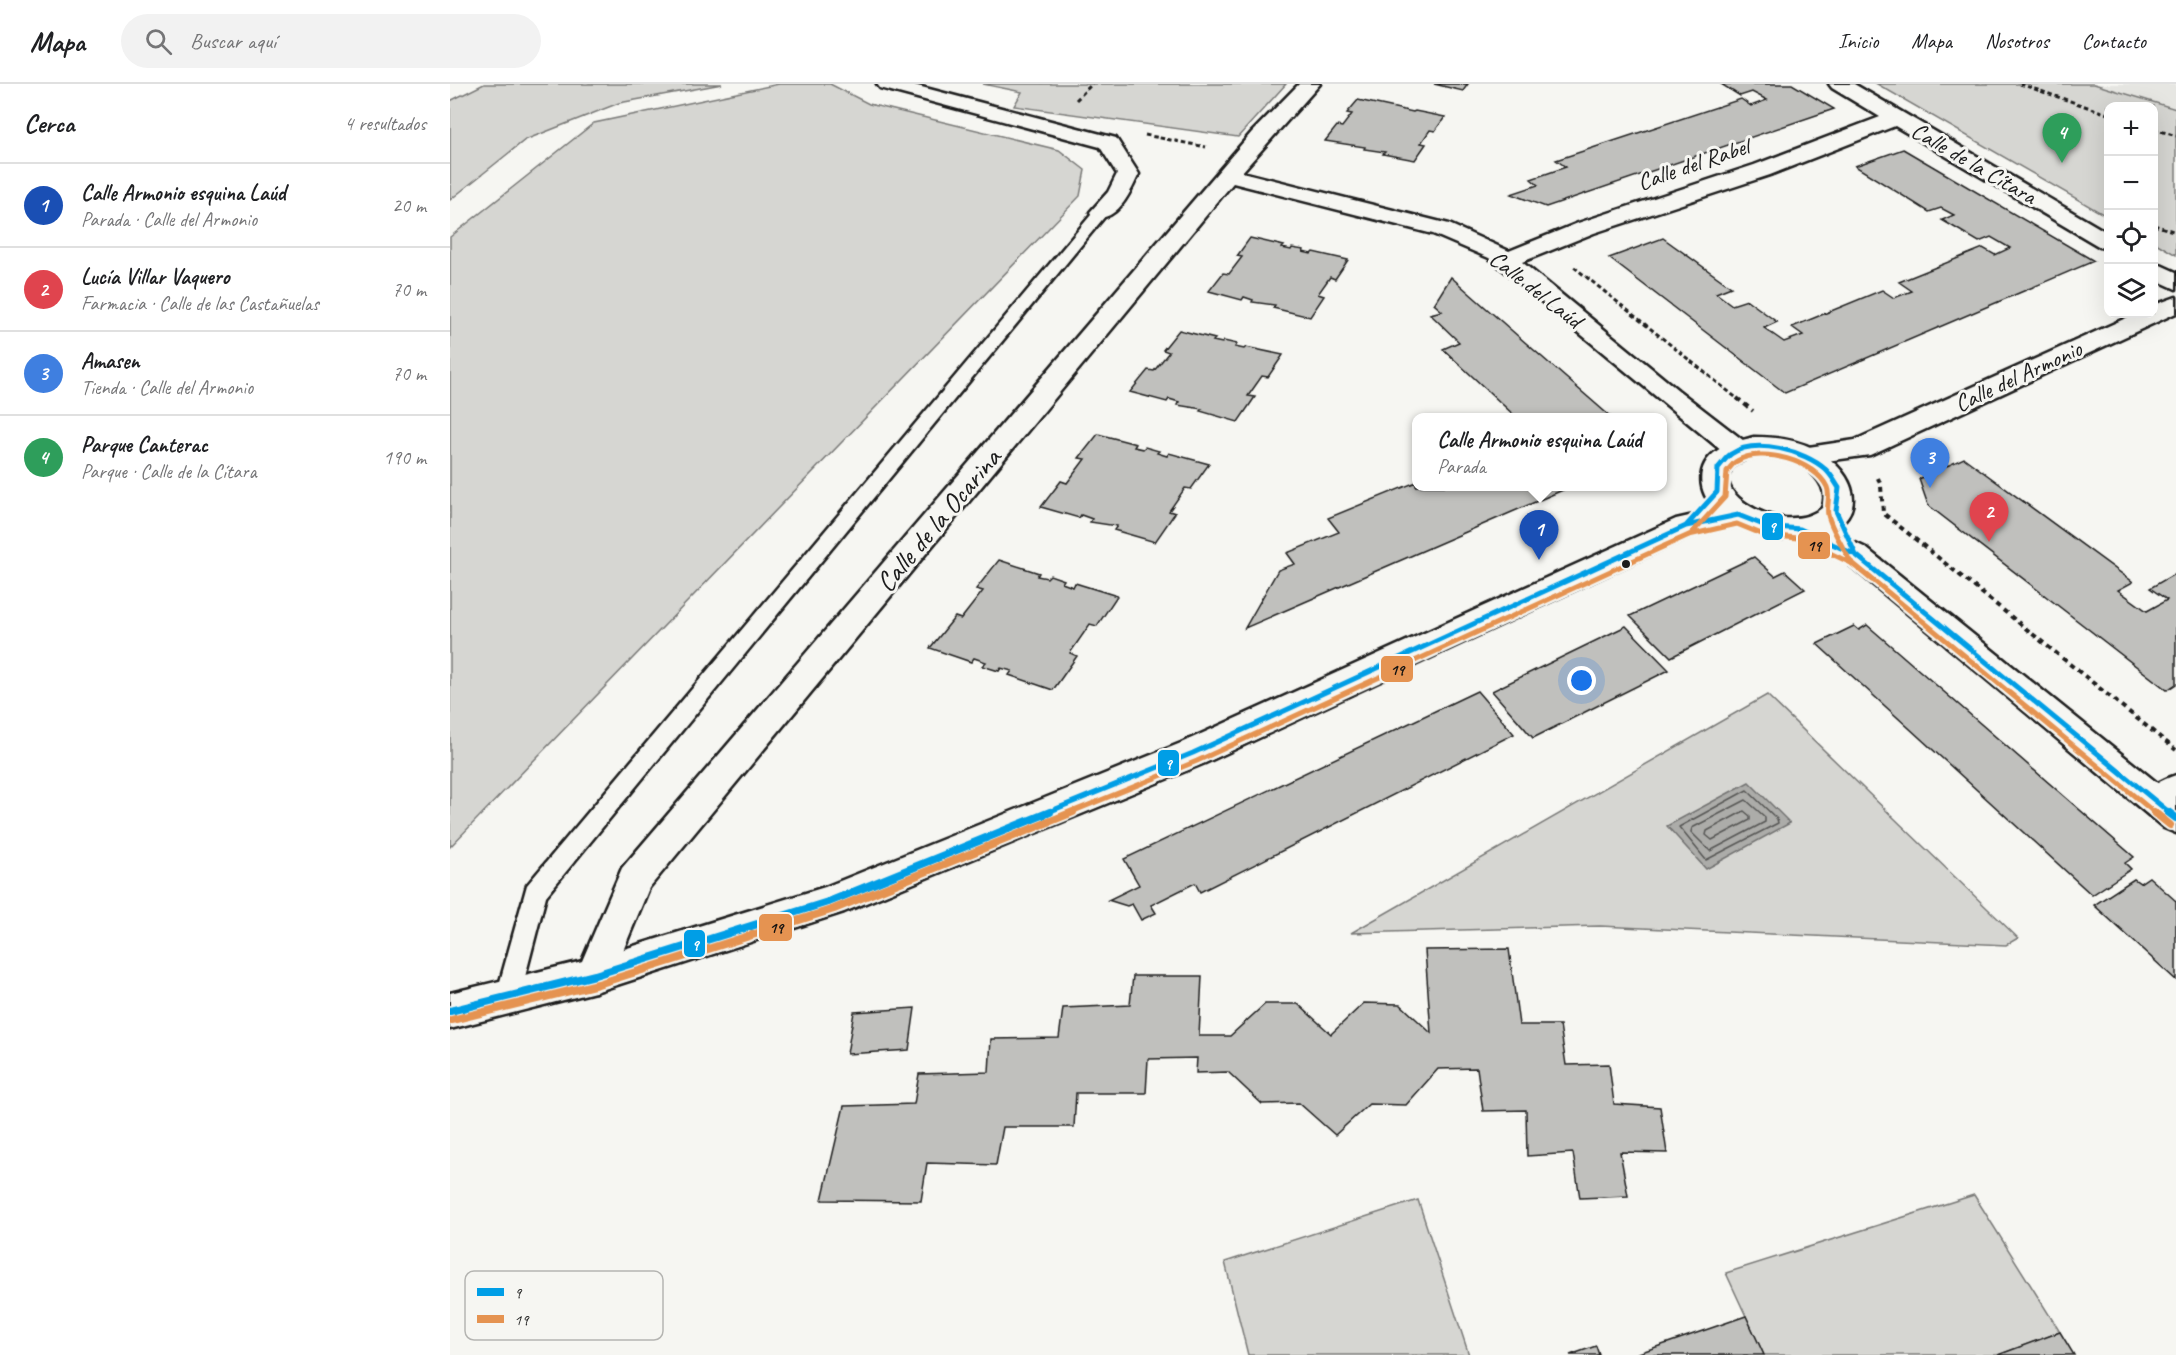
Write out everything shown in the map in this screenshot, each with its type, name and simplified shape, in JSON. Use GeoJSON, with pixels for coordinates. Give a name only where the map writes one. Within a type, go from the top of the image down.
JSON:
{"type":"FeatureCollection","features":[{"type":"Feature","properties":{"kind":"street"},"geometry":{"type":"LineString","coordinates":[[887,84],[1108,143],[1128,174],[1118,195],[1101,212]]}},
{"type":"Feature","properties":{"kind":"street","name":"Calle de la Ocarina"},"geometry":{"type":"LineString","coordinates":[[595,975],[635,879],[1230,176],[1260,137],[1310,84]]}},
{"type":"Feature","properties":{"kind":"street","name":"Calle de la Cítara"},"geometry":{"type":"LineString","coordinates":[[1839,84],[2104,239]]}},
{"type":"Feature","properties":{"kind":"street","name":"Calle del Rabel"},"geometry":{"type":"LineString","coordinates":[[1506,260],[1586,228],[1762,170],[1897,118]]}},
{"type":"Feature","properties":{"kind":"street","name":"Calle del Laúd"},"geometry":{"type":"LineString","coordinates":[[1230,176],[1441,229],[1497,253],[1669,396],[1738,450]]}},
{"type":"Feature","properties":{"kind":"street"},"geometry":{"type":"LineString","coordinates":[[2158,271],[2176,282]]}},
{"type":"Feature","properties":{"kind":"street","name":"Calle del Armonio"},"geometry":{"type":"LineString","coordinates":[[1805,455],[1860,449],[2176,304]]}},
{"type":"Feature","properties":{"kind":"street"},"geometry":{"type":"LineString","coordinates":[[1754,446],[1772,446],[1805,455],[1822,465],[1834,478],[1840,492],[1840,502],[1836,511],[1820,524],[1800,529],[1766,526],[1738,514],[1725,504],[1717,492],[1714,479],[1717,467],[1728,454],[1754,446]]}},
{"type":"Feature","properties":{"kind":"street","name":"Calle del Armonio"},"geometry":{"type":"LineString","coordinates":[[1834,478],[1860,449]]}},
{"type":"Feature","properties":{"kind":"street"},"geometry":{"type":"LineString","coordinates":[[1686,525],[1717,492]]}},
{"type":"Feature","properties":{"kind":"street"},"geometry":{"type":"LineString","coordinates":[[1836,511],[1856,555]]}},
{"type":"Feature","properties":{"kind":"street"},"geometry":{"type":"LineString","coordinates":[[450,1011],[595,975],[831,901],[1193,753],[1686,525],[1738,514]]}},
{"type":"Feature","properties":{"kind":"street"},"geometry":{"type":"LineString","coordinates":[[1800,529],[1856,555],[2170,803]]}},
{"type":"Feature","properties":{"kind":"lane"},"geometry":{"type":"LineString","coordinates":[[508,996],[535,892],[1101,212]]}},
{"type":"Feature","properties":{"kind":"path"},"geometry":{"type":"LineString","coordinates":[[2020,84],[2104,112]]}},
{"type":"Feature","properties":{"kind":"path"},"geometry":{"type":"LineString","coordinates":[[2158,130],[2176,136]]}},
{"type":"Feature","properties":{"kind":"path"},"geometry":{"type":"LineString","coordinates":[[2158,226],[2176,232]]}},
{"type":"Feature","properties":{"kind":"shaded area"},"geometry":{"type":"Polygon","coordinates":[[[484,84],[722,84],[619,103],[525,140],[450,200],[450,101],[484,84]]]}},
{"type":"Feature","properties":{"kind":"shaded area"},"geometry":{"type":"Polygon","coordinates":[[[779,84],[830,84],[869,104],[1059,150],[1085,170],[1080,196],[450,847],[450,237],[594,123],[779,84]]]}},
{"type":"Feature","properties":{"kind":"shaded area"},"geometry":{"type":"Polygon","coordinates":[[[983,84],[1286,84],[1238,137],[1014,106],[1022,92],[983,84]]]}},
{"type":"Feature","properties":{"kind":"shaded area"},"geometry":{"type":"Polygon","coordinates":[[[1877,84],[2094,84],[2153,102],[2104,102],[2104,215],[1877,84]]]}},
{"type":"Feature","properties":{"kind":"shaded area"},"geometry":{"type":"Polygon","coordinates":[[[2094,84],[2176,84],[2176,109],[2094,84]]]}},
{"type":"Feature","properties":{"kind":"shaded area"},"geometry":{"type":"Polygon","coordinates":[[[2158,104],[2176,109],[2176,255],[2158,244],[2158,104]]]}},
{"type":"Feature","properties":{"kind":"shaded area"},"geometry":{"type":"Polygon","coordinates":[[[1767,695],[2018,938],[2006,945],[1600,926],[1351,933],[1767,695]]]}},
{"type":"Feature","properties":{"kind":"shaded area"},"geometry":{"type":"Polygon","coordinates":[[[1974,1195],[2060,1332],[1998,1355],[1764,1355],[1726,1273],[1974,1195]]]}},
{"type":"Feature","properties":{"kind":"shaded area"},"geometry":{"type":"Polygon","coordinates":[[[1418,1200],[1469,1355],[1248,1355],[1225,1262],[1418,1200]]]}},
{"type":"Feature","properties":{"kind":"water"},"geometry":{"type":"Polygon","coordinates":[[[1749,782],[1790,823],[1706,869],[1667,826],[1749,782]]]}},
{"type":"Feature","properties":{"kind":"building"},"geometry":{"type":"Polygon","coordinates":[[[1434,84],[1468,84],[1463,91],[1434,84]]]}},
{"type":"Feature","properties":{"kind":"building"},"geometry":{"type":"Polygon","coordinates":[[[1721,84],[1792,84],[1834,109],[1546,207],[1511,194],[1538,185],[1531,179],[1566,167],[1556,160],[1741,99],[1751,106],[1767,100],[1752,92],[1740,96],[1721,84]]]}},
{"type":"Feature","properties":{"kind":"building"},"geometry":{"type":"Polygon","coordinates":[[[1358,100],[1445,117],[1435,131],[1430,130],[1421,143],[1426,144],[1415,160],[1383,154],[1385,152],[1364,149],[1365,147],[1325,141],[1337,126],[1342,127],[1352,114],[1347,113],[1358,100]]]}},
{"type":"Feature","properties":{"kind":"building"},"geometry":{"type":"Polygon","coordinates":[[[1903,149],[2094,261],[1785,393],[1609,258],[1663,238],[1731,287],[1716,293],[1732,305],[1747,300],[1777,322],[1764,328],[1784,342],[1803,335],[1792,327],[1882,290],[1894,298],[1912,291],[1899,282],[1983,248],[1995,255],[2010,248],[1991,237],[1979,242],[1942,220],[1954,215],[1941,208],[1929,212],[1855,166],[1903,149]]]}},
{"type":"Feature","properties":{"kind":"building"},"geometry":{"type":"Polygon","coordinates":[[[1250,238],[1284,246],[1282,248],[1304,250],[1303,252],[1311,254],[1313,252],[1348,260],[1335,279],[1330,277],[1318,294],[1324,296],[1310,317],[1273,308],[1275,305],[1252,302],[1253,300],[1244,297],[1242,300],[1209,291],[1223,273],[1229,274],[1242,257],[1237,256],[1250,238]]]}},
{"type":"Feature","properties":{"kind":"building"},"geometry":{"type":"Polygon","coordinates":[[[1451,277],[1606,413],[1512,413],[1443,349],[1459,342],[1430,314],[1442,311],[1434,304],[1451,277]]]}},
{"type":"Feature","properties":{"kind":"building"},"geometry":{"type":"Polygon","coordinates":[[[1179,330],[1215,339],[1213,341],[1237,344],[1235,347],[1244,349],[1246,347],[1283,355],[1268,377],[1262,376],[1248,396],[1255,397],[1238,422],[1200,411],[1202,409],[1177,405],[1179,402],[1169,399],[1167,402],[1130,392],[1148,370],[1154,371],[1169,352],[1163,350],[1179,330]]]}},
{"type":"Feature","properties":{"kind":"building"},"geometry":{"type":"Polygon","coordinates":[[[1098,434],[1136,444],[1134,447],[1159,451],[1157,453],[1167,456],[1169,453],[1209,464],[1191,489],[1185,488],[1169,511],[1175,513],[1155,542],[1114,530],[1117,526],[1090,522],[1092,519],[1081,515],[1079,518],[1041,507],[1061,481],[1067,483],[1085,459],[1079,458],[1098,434]]]}},
{"type":"Feature","properties":{"kind":"building"},"geometry":{"type":"Polygon","coordinates":[[[1964,458],[2133,582],[2118,590],[2147,611],[2167,600],[2150,588],[2176,573],[2176,684],[2167,690],[1928,505],[1919,479],[1964,458]]]}},
{"type":"Feature","properties":{"kind":"building"},"geometry":{"type":"Polygon","coordinates":[[[1412,484],[1412,491],[1560,491],[1245,628],[1278,570],[1295,564],[1287,553],[1339,532],[1328,518],[1412,484]]]}},
{"type":"Feature","properties":{"kind":"building"},"geometry":{"type":"Polygon","coordinates":[[[1754,557],[1775,576],[1785,571],[1805,589],[1671,657],[1630,616],[1754,557]]]}},
{"type":"Feature","properties":{"kind":"building"},"geometry":{"type":"Polygon","coordinates":[[[999,560],[1039,573],[1037,576],[1047,578],[1050,575],[1064,580],[1062,583],[1073,587],[1075,583],[1117,596],[1097,626],[1090,624],[1070,653],[1077,656],[1053,690],[1009,675],[1012,671],[1001,668],[999,671],[982,666],[986,662],[974,658],[971,662],[930,648],[955,617],[961,619],[983,591],[976,589],[999,560]]]}},
{"type":"Feature","properties":{"kind":"building"},"geometry":{"type":"Polygon","coordinates":[[[1867,625],[2134,857],[2125,863],[2131,869],[2092,895],[1817,644],[1854,626],[1859,630],[1867,625]]]}},
{"type":"Feature","properties":{"kind":"building"},"geometry":{"type":"Polygon","coordinates":[[[1626,626],[1669,670],[1533,738],[1492,691],[1626,626]]]}},
{"type":"Feature","properties":{"kind":"building"},"geometry":{"type":"Polygon","coordinates":[[[1477,691],[1514,734],[1200,892],[1195,883],[1151,905],[1156,913],[1141,920],[1132,904],[1127,906],[1108,900],[1139,885],[1124,859],[1477,691]]]}},
{"type":"Feature","properties":{"kind":"building"},"geometry":{"type":"Polygon","coordinates":[[[2149,877],[2176,901],[2176,980],[2094,905],[2134,879],[2140,883],[2149,877]]]}},
{"type":"Feature","properties":{"kind":"building"},"geometry":{"type":"Polygon","coordinates":[[[1509,949],[1519,1025],[1560,1025],[1566,1065],[1609,1064],[1614,1104],[1660,1107],[1667,1153],[1620,1152],[1628,1196],[1580,1198],[1573,1153],[1527,1156],[1526,1110],[1483,1111],[1477,1068],[1438,1069],[1406,1105],[1369,1104],[1335,1135],[1299,1103],[1262,1104],[1228,1072],[1196,1073],[1197,1058],[1148,1059],[1146,1093],[1076,1093],[1074,1127],[1003,1127],[996,1165],[927,1163],[921,1201],[822,1200],[844,1106],[914,1104],[919,1074],[989,1072],[991,1039],[1059,1038],[1063,1008],[1130,1005],[1133,976],[1202,976],[1199,1036],[1230,1036],[1265,1004],[1298,1004],[1331,1034],[1364,1003],[1400,1004],[1431,1033],[1425,950],[1509,949]]]}},
{"type":"Feature","properties":{"kind":"building"},"geometry":{"type":"Polygon","coordinates":[[[915,1008],[909,1050],[847,1054],[854,1012],[915,1008]]]}},
{"type":"Feature","properties":{"kind":"building"},"geometry":{"type":"Polygon","coordinates":[[[1746,1316],[1764,1355],[1633,1355],[1746,1316]]]}},
{"type":"Feature","properties":{"kind":"building"},"geometry":{"type":"Polygon","coordinates":[[[2060,1332],[2074,1355],[1998,1355],[2060,1332]]]}},
{"type":"Feature","properties":{"kind":"building"},"geometry":{"type":"Polygon","coordinates":[[[1596,1346],[1599,1355],[1570,1355],[1596,1346]]]}},
{"type":"Feature","properties":{"kind":"transit line","name":"9"},"geometry":{"type":"LineString","coordinates":[[450,1011],[595,975],[831,901],[1193,753],[1686,526],[1717,492],[1718,468],[1732,453],[1754,447],[1781,448],[1807,456],[1827,470],[1839,488],[1836,511],[1856,555],[2176,818]]}},
{"type":"Feature","properties":{"kind":"transit line","name":"19"},"geometry":{"type":"LineString","coordinates":[[452,1020],[598,984],[834,909],[1197,761],[1691,534],[1725,497],[1727,471],[1737,461],[1755,456],[1779,457],[1803,464],[1821,476],[1829,490],[1828,514],[1850,561],[2170,825]]}},
{"type":"Feature","properties":{"kind":"transit line","name":"9"},"geometry":{"type":"LineString","coordinates":[[1660,538],[1686,526],[1738,515],[1766,526],[1800,529],[1856,555],[1878,573]]}},
{"type":"Feature","properties":{"kind":"transit line","name":"19"},"geometry":{"type":"LineString","coordinates":[[1664,546],[1689,535],[1737,524],[1764,535],[1798,538],[1851,563],[1872,580]]}},
{"type":"Feature","properties":{"kind":"place","name":"Parque Canterac"},"geometry":{"type":"Point","coordinates":[2062,163]}},
{"type":"Feature","properties":{"kind":"place","name":"Amasen"},"geometry":{"type":"Point","coordinates":[1930,488]}},
{"type":"Feature","properties":{"kind":"place","name":"Lucía Villar Vaquero"},"geometry":{"type":"Point","coordinates":[1989,542]}},
{"type":"Feature","properties":{"kind":"place","name":"Calle Armonio esquina Laúd"},"geometry":{"type":"Point","coordinates":[1539,560]}}]}
